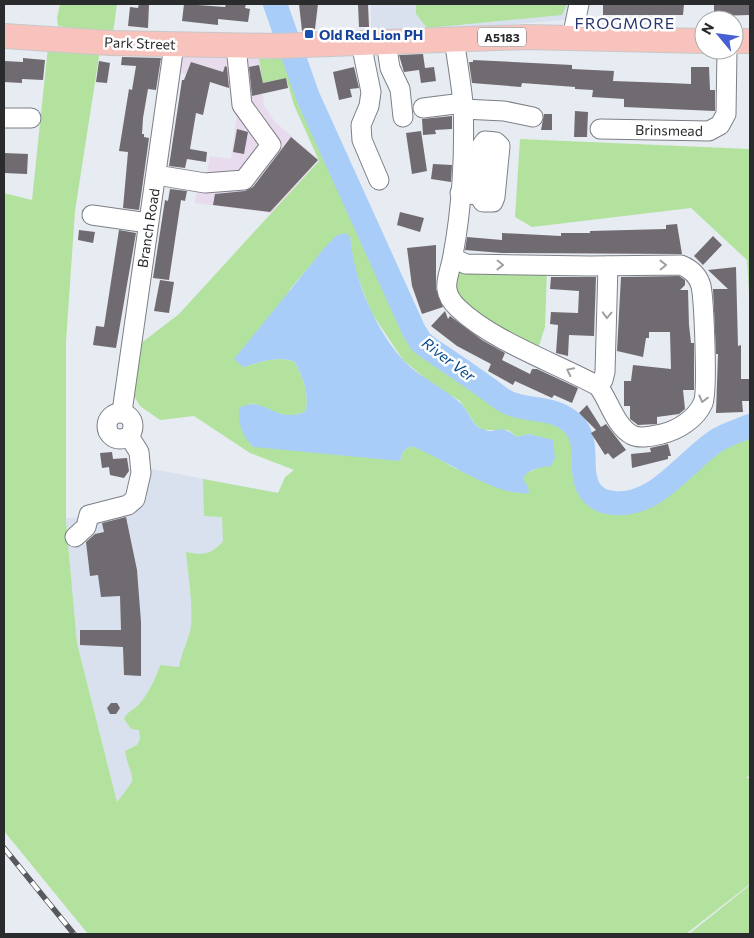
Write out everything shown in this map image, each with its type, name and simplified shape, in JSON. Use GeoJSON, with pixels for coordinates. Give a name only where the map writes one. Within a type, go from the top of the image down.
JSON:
{"type":"FeatureCollection","features":[{"type":"Feature","properties":{"kind":"main road","name":"Park Street"},"geometry":{"type":"LineString","coordinates":[[4,36],[174,45],[300,47],[361,43]]}},
{"type":"Feature","properties":{"kind":"main road","name":"A5183"},"geometry":{"type":"LineString","coordinates":[[361,43],[454,39],[572,38],[694,41]]}},
{"type":"Feature","properties":{"kind":"street"},"geometry":{"type":"LineString","coordinates":[[572,38],[579,4]]}},
{"type":"Feature","properties":{"kind":"street"},"geometry":{"type":"LineString","coordinates":[[453,258],[466,264],[681,265],[690,269],[701,286],[705,364],[704,401],[698,413],[675,430],[663,434],[642,437],[632,435],[622,427],[598,386],[479,324],[457,308],[449,296],[446,282],[469,194],[463,106],[454,39]]}},
{"type":"Feature","properties":{"kind":"street"},"geometry":{"type":"LineString","coordinates":[[386,42],[390,68],[400,89],[402,116]]}},
{"type":"Feature","properties":{"kind":"street"},"geometry":{"type":"LineString","coordinates":[[361,43],[371,92],[369,106],[361,125],[362,140],[379,180]]}},
{"type":"Feature","properties":{"kind":"street","name":"Branch Road"},"geometry":{"type":"LineString","coordinates":[[75,537],[86,527],[89,514],[128,505],[135,499],[141,474],[139,452],[129,436],[134,428],[133,422],[127,414],[122,412],[174,45]]}},
{"type":"Feature","properties":{"kind":"street"},"geometry":{"type":"LineString","coordinates":[[156,174],[205,183],[244,180],[271,145],[242,105],[236,46]]}},
{"type":"Feature","properties":{"kind":"street","name":"Brinsmead"},"geometry":{"type":"LineString","coordinates":[[600,129],[708,131],[720,125],[726,114],[727,60]]}},
{"type":"Feature","properties":{"kind":"street"},"geometry":{"type":"LineString","coordinates":[[423,108],[463,106],[504,111],[533,118]]}},
{"type":"Feature","properties":{"kind":"street"},"geometry":{"type":"LineString","coordinates":[[4,118],[31,118]]}},
{"type":"Feature","properties":{"kind":"street"},"geometry":{"type":"LineString","coordinates":[[92,215],[148,223]]}},
{"type":"Feature","properties":{"kind":"street"},"geometry":{"type":"LineString","coordinates":[[598,386],[606,372],[608,266]]}},
{"type":"Feature","properties":{"kind":"shaded area"},"geometry":{"type":"Polygon","coordinates":[[[371,4],[572,4],[566,20],[371,35],[371,4]]]}},
{"type":"Feature","properties":{"kind":"shaded area"},"geometry":{"type":"Polygon","coordinates":[[[178,55],[259,59],[264,106],[275,122],[319,160],[272,213],[195,203],[197,188],[163,167],[207,173],[210,156],[231,159],[239,98],[238,91],[176,71],[178,55]]]}},
{"type":"Feature","properties":{"kind":"shaded area"},"geometry":{"type":"Polygon","coordinates":[[[152,469],[279,493],[293,786],[117,802],[77,643],[65,518],[82,517],[88,505],[132,496],[135,472],[152,469]]]}},
{"type":"Feature","properties":{"kind":"green space"},"geometry":{"type":"Polygon","coordinates":[[[60,4],[117,4],[113,33],[58,26],[57,18],[60,4]]]}},
{"type":"Feature","properties":{"kind":"green space"},"geometry":{"type":"Polygon","coordinates":[[[416,4],[567,4],[562,15],[427,28],[416,14],[416,4]]]}},
{"type":"Feature","properties":{"kind":"green space"},"geometry":{"type":"Polygon","coordinates":[[[48,47],[100,50],[75,211],[66,342],[66,522],[77,643],[117,802],[132,781],[125,751],[137,745],[140,739],[139,730],[131,729],[124,719],[147,694],[160,665],[179,667],[190,631],[191,608],[186,552],[207,553],[215,549],[223,541],[222,517],[204,516],[203,479],[278,493],[285,477],[294,470],[250,453],[194,416],[160,420],[140,406],[132,393],[136,347],[179,314],[319,161],[294,105],[286,78],[263,83],[259,59],[291,59],[327,156],[413,342],[515,409],[566,422],[575,430],[581,450],[579,474],[581,490],[593,506],[607,511],[643,503],[669,488],[725,443],[750,432],[750,775],[746,778],[750,778],[750,884],[686,934],[88,934],[4,831],[4,193],[32,200],[48,47]],[[336,236],[291,288],[243,367],[275,359],[295,362],[305,386],[307,398],[306,411],[298,414],[283,415],[249,403],[400,461],[403,451],[411,446],[426,451],[456,469],[528,487],[522,479],[525,474],[542,466],[551,466],[553,441],[529,434],[517,437],[508,430],[482,430],[475,424],[460,401],[432,384],[403,360],[371,312],[353,264],[350,236],[336,236]]]}},
{"type":"Feature","properties":{"kind":"green space"},"geometry":{"type":"Polygon","coordinates":[[[520,139],[750,149],[750,310],[747,260],[691,208],[532,227],[515,217],[520,139]]]}},
{"type":"Feature","properties":{"kind":"green space"},"geometry":{"type":"Polygon","coordinates":[[[547,268],[545,327],[537,352],[459,303],[453,270],[547,268]]]}},
{"type":"Feature","properties":{"kind":"green space"},"geometry":{"type":"Polygon","coordinates":[[[750,885],[750,934],[689,934],[750,885]]]}},
{"type":"Feature","properties":{"kind":"water"},"geometry":{"type":"Polygon","coordinates":[[[344,233],[350,236],[356,269],[367,302],[383,333],[403,360],[458,401],[478,427],[487,431],[505,430],[517,437],[529,434],[553,440],[555,458],[551,466],[531,471],[523,479],[529,493],[516,493],[485,483],[411,446],[403,451],[400,461],[253,447],[246,438],[240,425],[239,408],[257,405],[286,415],[295,415],[306,411],[306,392],[295,362],[275,359],[243,367],[234,359],[326,246],[336,236],[344,233]]]}},
{"type":"Feature","properties":{"kind":"building"},"geometry":{"type":"Polygon","coordinates":[[[139,4],[149,4],[148,28],[128,26],[130,7],[138,8],[139,4]]]}},
{"type":"Feature","properties":{"kind":"building"},"geometry":{"type":"Polygon","coordinates":[[[184,4],[225,7],[226,4],[246,4],[245,8],[250,9],[248,22],[218,19],[218,25],[182,21],[184,4]]]}},
{"type":"Feature","properties":{"kind":"building"},"geometry":{"type":"Polygon","coordinates":[[[299,4],[318,4],[315,29],[302,31],[299,4]]]}},
{"type":"Feature","properties":{"kind":"building"},"geometry":{"type":"Polygon","coordinates":[[[358,4],[368,4],[369,27],[359,27],[358,4]]]}},
{"type":"Feature","properties":{"kind":"building"},"geometry":{"type":"Polygon","coordinates":[[[603,4],[684,4],[683,15],[603,15],[603,4]]]}},
{"type":"Feature","properties":{"kind":"building"},"geometry":{"type":"Polygon","coordinates":[[[714,4],[749,4],[749,15],[744,15],[744,10],[714,10],[714,4]]]}},
{"type":"Feature","properties":{"kind":"building"},"geometry":{"type":"Polygon","coordinates":[[[423,54],[425,68],[434,67],[436,81],[421,83],[419,70],[404,72],[399,55],[423,54]]]}},
{"type":"Feature","properties":{"kind":"building"},"geometry":{"type":"Polygon","coordinates":[[[122,57],[161,58],[156,90],[148,89],[143,118],[142,134],[144,134],[144,137],[149,138],[139,210],[123,208],[128,152],[119,151],[129,89],[132,90],[136,66],[121,65],[122,57]]]}},
{"type":"Feature","properties":{"kind":"building"},"geometry":{"type":"Polygon","coordinates":[[[23,58],[45,60],[43,80],[22,79],[22,83],[4,82],[4,61],[23,62],[23,58]]]}},
{"type":"Feature","properties":{"kind":"building"},"geometry":{"type":"Polygon","coordinates":[[[473,60],[572,65],[572,69],[614,71],[613,81],[691,84],[691,67],[709,67],[710,90],[715,90],[715,111],[624,107],[624,99],[592,97],[593,90],[575,89],[575,87],[522,83],[521,87],[472,83],[469,62],[473,62],[473,60]]]}},
{"type":"Feature","properties":{"kind":"building"},"geometry":{"type":"Polygon","coordinates":[[[99,61],[110,63],[107,83],[96,82],[99,61]]]}},
{"type":"Feature","properties":{"kind":"building"},"geometry":{"type":"Polygon","coordinates":[[[191,62],[223,72],[225,66],[227,67],[229,88],[210,82],[203,115],[196,113],[190,149],[207,152],[206,162],[187,159],[185,168],[169,166],[182,80],[184,80],[191,62]]]}},
{"type":"Feature","properties":{"kind":"building"},"geometry":{"type":"Polygon","coordinates":[[[259,65],[263,83],[286,78],[288,88],[252,96],[249,67],[259,65]]]}},
{"type":"Feature","properties":{"kind":"building"},"geometry":{"type":"Polygon","coordinates":[[[354,67],[359,88],[350,89],[352,97],[339,100],[333,72],[354,67]]]}},
{"type":"Feature","properties":{"kind":"building"},"geometry":{"type":"Polygon","coordinates":[[[575,111],[588,112],[587,137],[574,137],[575,111]]]}},
{"type":"Feature","properties":{"kind":"building"},"geometry":{"type":"Polygon","coordinates":[[[544,114],[552,114],[552,130],[541,130],[544,114]]]}},
{"type":"Feature","properties":{"kind":"building"},"geometry":{"type":"Polygon","coordinates":[[[452,116],[452,129],[435,130],[436,134],[423,135],[422,119],[452,116]]]}},
{"type":"Feature","properties":{"kind":"building"},"geometry":{"type":"Polygon","coordinates":[[[237,129],[248,132],[244,154],[233,152],[237,129]]]}},
{"type":"Feature","properties":{"kind":"building"},"geometry":{"type":"Polygon","coordinates":[[[421,131],[427,171],[412,174],[406,133],[421,131]]]}},
{"type":"Feature","properties":{"kind":"building"},"geometry":{"type":"Polygon","coordinates":[[[291,137],[318,160],[270,212],[213,205],[215,194],[245,191],[253,187],[291,137]]]}},
{"type":"Feature","properties":{"kind":"building"},"geometry":{"type":"Polygon","coordinates":[[[4,153],[28,154],[27,174],[4,173],[4,153]]]}},
{"type":"Feature","properties":{"kind":"building"},"geometry":{"type":"Polygon","coordinates":[[[433,164],[452,165],[451,182],[431,179],[433,164]]]}},
{"type":"Feature","properties":{"kind":"building"},"geometry":{"type":"Polygon","coordinates":[[[170,189],[187,191],[185,201],[181,200],[169,280],[153,278],[165,200],[168,201],[170,189]]]}},
{"type":"Feature","properties":{"kind":"building"},"geometry":{"type":"Polygon","coordinates":[[[400,212],[424,218],[420,232],[397,225],[400,212]]]}},
{"type":"Feature","properties":{"kind":"building"},"geometry":{"type":"Polygon","coordinates":[[[677,224],[682,254],[502,253],[465,250],[467,237],[502,240],[502,233],[561,236],[561,233],[590,233],[590,231],[666,229],[666,225],[677,224]]]}},
{"type":"Feature","properties":{"kind":"building"},"geometry":{"type":"Polygon","coordinates":[[[79,230],[95,232],[93,243],[78,240],[79,230]]]}},
{"type":"Feature","properties":{"kind":"building"},"geometry":{"type":"Polygon","coordinates":[[[119,230],[136,233],[116,348],[93,345],[96,326],[104,327],[119,230]]]}},
{"type":"Feature","properties":{"kind":"building"},"geometry":{"type":"Polygon","coordinates":[[[713,236],[722,245],[703,265],[694,256],[713,236]]]}},
{"type":"Feature","properties":{"kind":"building"},"geometry":{"type":"Polygon","coordinates":[[[436,245],[436,289],[443,307],[422,314],[412,286],[407,248],[436,245]]]}},
{"type":"Feature","properties":{"kind":"building"},"geometry":{"type":"Polygon","coordinates":[[[736,267],[738,346],[741,345],[741,379],[750,379],[750,401],[742,401],[743,412],[716,413],[718,354],[716,354],[713,289],[728,289],[708,270],[736,267]]]}},
{"type":"Feature","properties":{"kind":"building"},"geometry":{"type":"Polygon","coordinates":[[[679,276],[685,280],[685,285],[680,290],[688,290],[691,343],[694,343],[694,390],[683,390],[685,409],[679,414],[657,417],[657,424],[638,425],[630,419],[630,406],[624,406],[624,381],[631,381],[633,365],[671,369],[670,332],[649,332],[649,338],[646,338],[643,357],[617,351],[621,277],[679,276]]]}},
{"type":"Feature","properties":{"kind":"building"},"geometry":{"type":"Polygon","coordinates":[[[551,277],[596,277],[594,336],[569,335],[568,356],[556,353],[558,325],[550,324],[551,312],[578,313],[579,291],[550,289],[551,277]]]}},
{"type":"Feature","properties":{"kind":"building"},"geometry":{"type":"Polygon","coordinates":[[[160,280],[174,282],[169,313],[154,311],[160,280]]]}},
{"type":"Feature","properties":{"kind":"building"},"geometry":{"type":"Polygon","coordinates":[[[445,311],[448,319],[450,316],[482,340],[505,353],[502,360],[530,374],[532,369],[537,369],[578,388],[572,403],[554,395],[552,398],[515,381],[513,385],[488,371],[491,364],[457,346],[431,326],[445,311]]]}},
{"type":"Feature","properties":{"kind":"building"},"geometry":{"type":"Polygon","coordinates":[[[587,405],[601,427],[606,424],[626,450],[613,459],[608,453],[605,455],[591,433],[596,430],[579,413],[587,405]]]}},
{"type":"Feature","properties":{"kind":"building"},"geometry":{"type":"Polygon","coordinates":[[[668,444],[671,456],[668,456],[668,459],[632,468],[631,454],[651,452],[650,448],[668,444]]]}},
{"type":"Feature","properties":{"kind":"building"},"geometry":{"type":"Polygon","coordinates":[[[112,452],[113,459],[127,458],[129,471],[124,478],[110,475],[109,467],[102,468],[100,453],[112,452]]]}},
{"type":"Feature","properties":{"kind":"building"},"geometry":{"type":"Polygon","coordinates":[[[126,517],[137,570],[141,622],[141,676],[124,675],[123,647],[80,645],[80,630],[121,630],[120,596],[101,597],[98,575],[90,576],[86,542],[95,534],[104,532],[102,523],[126,517]]]}},
{"type":"Feature","properties":{"kind":"building"},"geometry":{"type":"Polygon","coordinates":[[[111,703],[117,703],[120,708],[116,714],[110,714],[107,708],[111,703]]]}},
{"type":"Feature","properties":{"kind":"waterway","name":"River Ver"},"geometry":{"type":"LineString","coordinates":[[275,4],[308,97],[414,331],[421,342],[506,401],[517,406],[558,414],[573,424],[579,431],[582,439],[587,484],[594,495],[607,502],[630,502],[644,498],[671,480],[719,439],[750,426]]}},
{"type":"Feature","properties":{"kind":"railway"},"geometry":{"type":"LineString","coordinates":[[4,848],[74,934]]}},
{"type":"Feature","properties":{"kind":"place","name":"Old Red Lion PH"},"geometry":{"type":"Point","coordinates":[309,34]}},
{"type":"Feature","properties":{"kind":"district","name":"FROGMORE"},"geometry":{"type":"Point","coordinates":[625,22]}}]}
